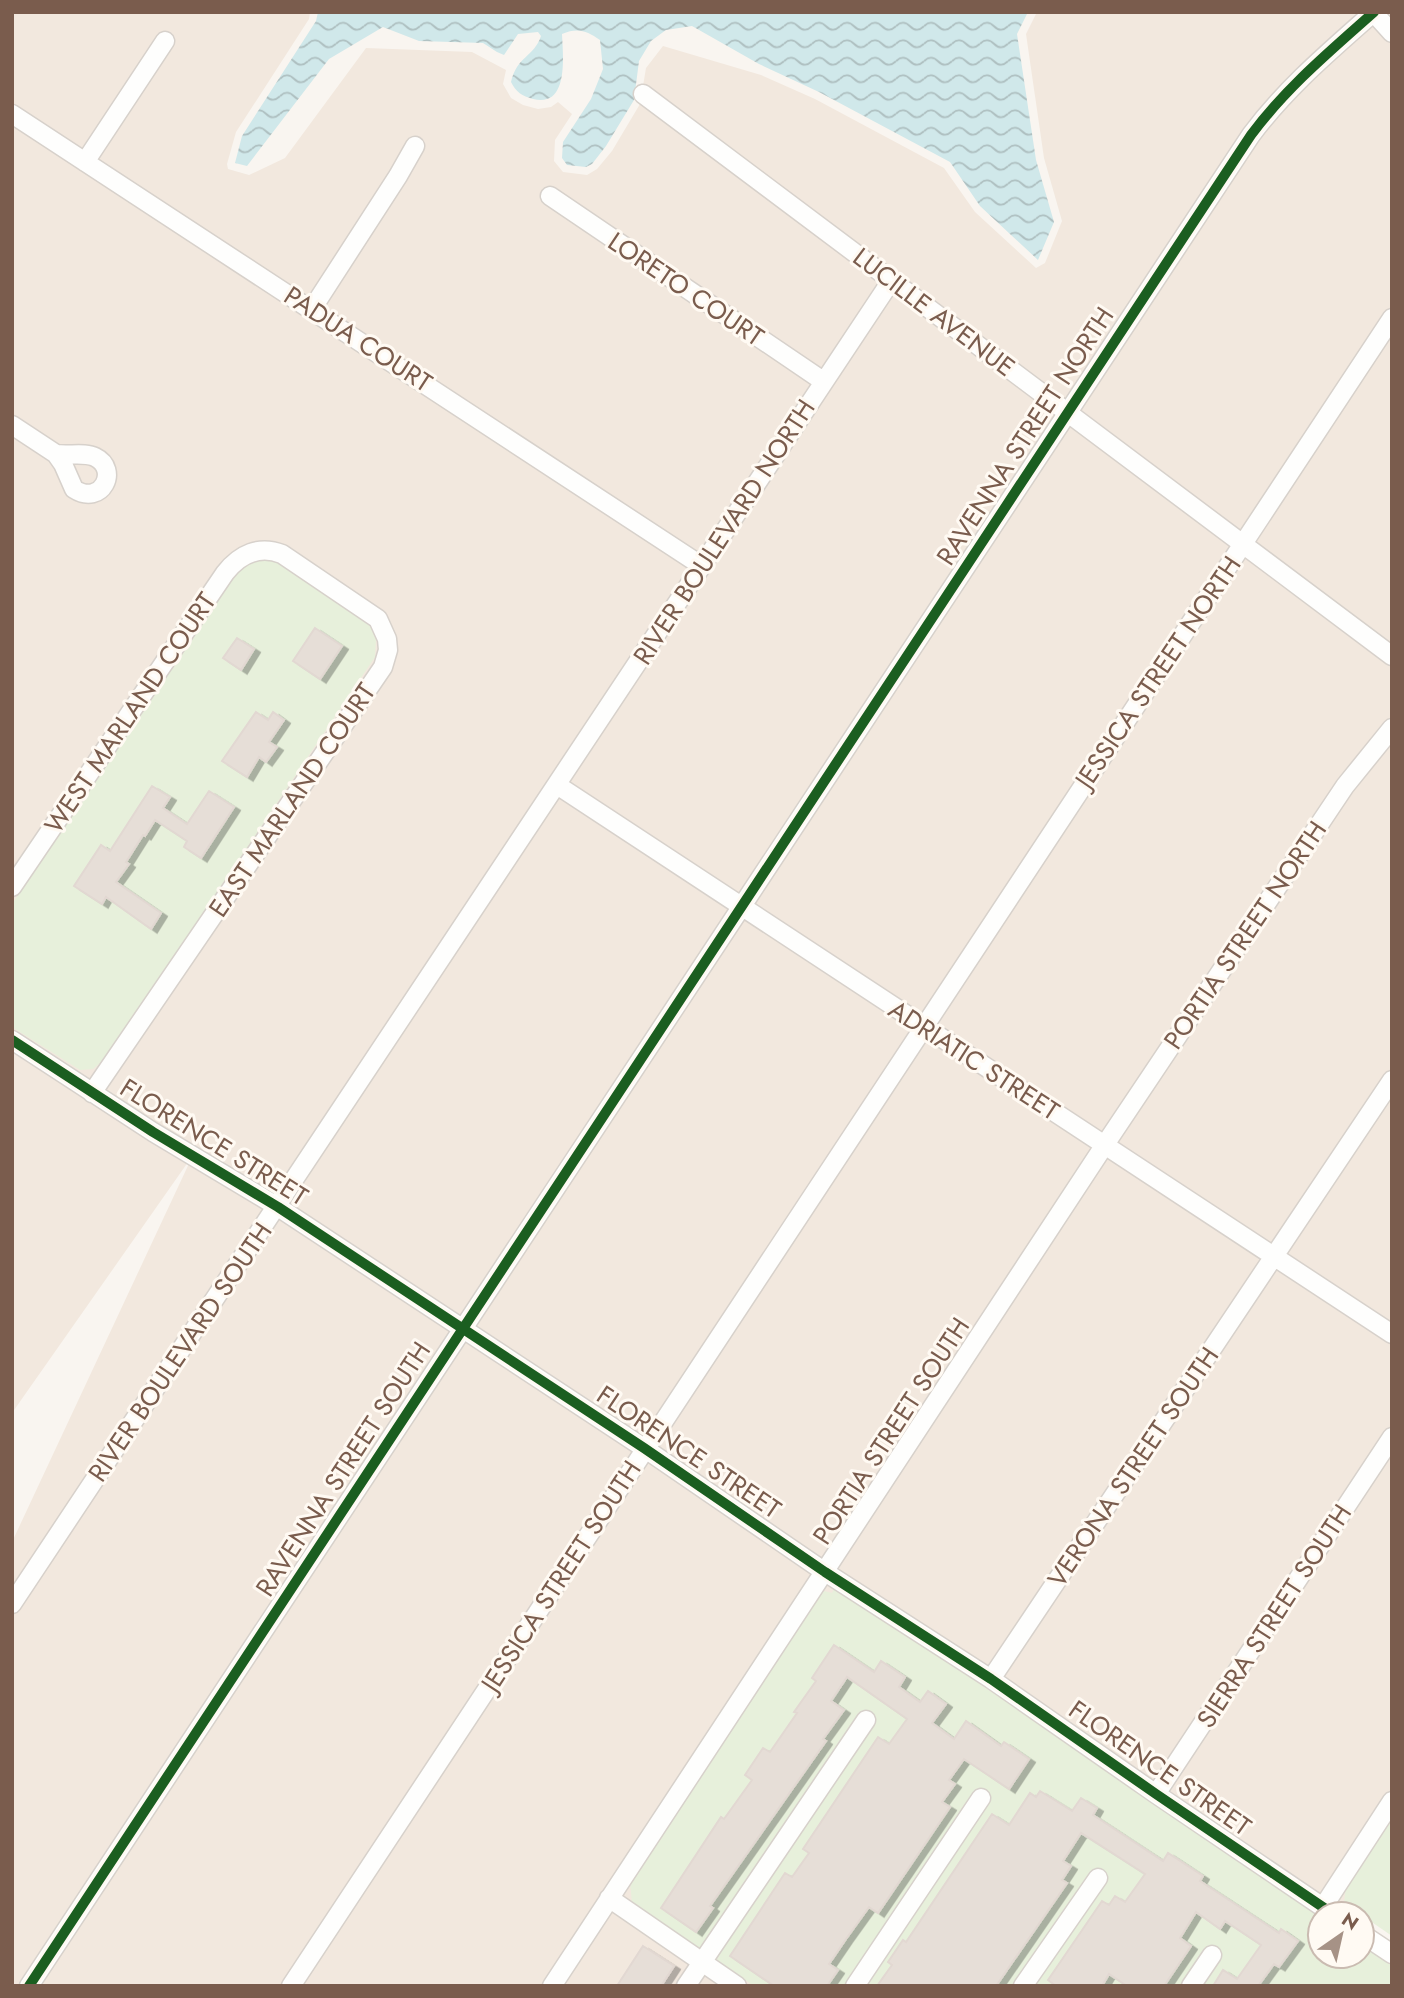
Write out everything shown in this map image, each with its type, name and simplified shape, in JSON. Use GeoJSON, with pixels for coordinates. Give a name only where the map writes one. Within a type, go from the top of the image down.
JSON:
{"type":"FeatureCollection","features":[{"type":"Feature","properties":{"kind":"street"},"geometry":{"type":"LineString","coordinates":[[1374,12],[1392,33]]}},
{"type":"Feature","properties":{"kind":"street","name":"RAVENNA STREET NORTH"},"geometry":{"type":"LineString","coordinates":[[741,908],[1266,115],[1298,78],[1374,12]]}},
{"type":"Feature","properties":{"kind":"street"},"geometry":{"type":"LineString","coordinates":[[85,162],[165,41]]}},
{"type":"Feature","properties":{"kind":"street","name":"LUCILLE AVENUE"},"geometry":{"type":"LineString","coordinates":[[643,94],[1392,656]]}},
{"type":"Feature","properties":{"kind":"street","name":"PADUA COURT"},"geometry":{"type":"LineString","coordinates":[[12,114],[702,566]]}},
{"type":"Feature","properties":{"kind":"street"},"geometry":{"type":"LineString","coordinates":[[312,309],[415,146]]}},
{"type":"Feature","properties":{"kind":"street","name":"LORETO COURT"},"geometry":{"type":"LineString","coordinates":[[550,196],[823,381]]}},
{"type":"Feature","properties":{"kind":"street","name":"RIVER BOULEVARD NORTH"},"geometry":{"type":"LineString","coordinates":[[557,785],[891,281]]}},
{"type":"Feature","properties":{"kind":"street","name":"JESSICA STREET NORTH"},"geometry":{"type":"LineString","coordinates":[[924,1027],[1392,317]]}},
{"type":"Feature","properties":{"kind":"street"},"geometry":{"type":"LineString","coordinates":[[12,425],[56,454]]}},
{"type":"Feature","properties":{"kind":"street","name":"WEST MARLAND COURT"},"geometry":{"type":"LineString","coordinates":[[12,887],[225,573],[240,558],[257,550]]}},
{"type":"Feature","properties":{"kind":"street","name":"EAST MARLAND COURT"},"geometry":{"type":"LineString","coordinates":[[92,1093],[386,659],[388,650],[384,628],[369,611],[290,558],[274,551],[257,550]]}},
{"type":"Feature","properties":{"kind":"street","name":"PORTIA STREET NORTH"},"geometry":{"type":"LineString","coordinates":[[1104,1146],[1345,786],[1392,728]]}},
{"type":"Feature","properties":{"kind":"street","name":"ADRIATIC STREET"},"geometry":{"type":"LineString","coordinates":[[557,785],[1392,1334]]}},
{"type":"Feature","properties":{"kind":"street","name":"RIVER BOULEVARD SOUTH"},"geometry":{"type":"LineString","coordinates":[[12,1604],[557,785]]}},
{"type":"Feature","properties":{"kind":"street","name":"RAVENNA STREET SOUTH"},"geometry":{"type":"LineString","coordinates":[[29,1986],[741,908]]}},
{"type":"Feature","properties":{"kind":"street","name":"JESSICA STREET SOUTH"},"geometry":{"type":"LineString","coordinates":[[291,1986],[924,1027]]}},
{"type":"Feature","properties":{"kind":"street","name":"FLORENCE STREET"},"geometry":{"type":"LineString","coordinates":[[12,1040],[92,1093],[278,1207],[463,1328],[825,1572],[991,1679],[1312,1900]]}},
{"type":"Feature","properties":{"kind":"street","name":"VERONA STREET SOUTH"},"geometry":{"type":"LineString","coordinates":[[991,1679],[1392,1080]]}},
{"type":"Feature","properties":{"kind":"street","name":"PORTIA STREET SOUTH"},"geometry":{"type":"LineString","coordinates":[[552,1986],[1104,1146]]}},
{"type":"Feature","properties":{"kind":"street","name":"SIERRA STREET SOUTH"},"geometry":{"type":"LineString","coordinates":[[1156,1794],[1392,1437]]}},
{"type":"Feature","properties":{"kind":"street"},"geometry":{"type":"LineString","coordinates":[[686,1986],[866,1720]]}},
{"type":"Feature","properties":{"kind":"street"},"geometry":{"type":"LineString","coordinates":[[855,1986],[981,1798]]}},
{"type":"Feature","properties":{"kind":"street"},"geometry":{"type":"LineString","coordinates":[[1334,1900],[1392,1801]]}},
{"type":"Feature","properties":{"kind":"street"},"geometry":{"type":"LineString","coordinates":[[1023,1986],[1098,1878]]}},
{"type":"Feature","properties":{"kind":"street"},"geometry":{"type":"LineString","coordinates":[[609,1898],[737,1986]]}},
{"type":"Feature","properties":{"kind":"street"},"geometry":{"type":"LineString","coordinates":[[1376,1943],[1392,1954]]}},
{"type":"Feature","properties":{"kind":"street"},"geometry":{"type":"LineString","coordinates":[[1191,1986],[1212,1955]]}},
{"type":"Feature","properties":{"kind":"shaded area"},"geometry":{"type":"Polygon","coordinates":[[[12,12],[310,12],[309,19],[236,132],[228,169],[249,175],[285,158],[366,48],[472,52],[506,70],[503,84],[511,98],[538,109],[551,107],[558,102],[572,114],[555,140],[554,161],[563,172],[587,175],[597,169],[612,151],[640,104],[646,68],[663,46],[761,75],[815,99],[944,168],[975,212],[1036,268],[1045,263],[1062,221],[1044,158],[1026,34],[1037,12],[1392,12],[1392,1842],[1354,1900],[1306,1900],[1306,1964],[1300,1986],[12,1986],[12,1542],[193,1155],[12,1413],[12,12]]]}},
{"type":"Feature","properties":{"kind":"green space"},"geometry":{"type":"Polygon","coordinates":[[[268,558],[277,561],[369,623],[376,640],[375,657],[105,1059],[93,1069],[80,1070],[12,1027],[12,904],[235,575],[249,563],[268,558]]]}},
{"type":"Feature","properties":{"kind":"green space"},"geometry":{"type":"Polygon","coordinates":[[[834,1589],[847,1594],[1306,1905],[1306,1970],[1376,1970],[1376,1953],[1392,1964],[1392,1986],[754,1986],[632,1903],[630,1882],[817,1597],[824,1591],[832,1593],[834,1589]]]}},
{"type":"Feature","properties":{"kind":"green space"},"geometry":{"type":"Polygon","coordinates":[[[1392,1816],[1392,1936],[1376,1925],[1376,1900],[1344,1900],[1346,1886],[1392,1816]]]}},
{"type":"Feature","properties":{"kind":"water"},"geometry":{"type":"Polygon","coordinates":[[[318,12],[1028,12],[1017,34],[1036,160],[1054,222],[1038,260],[980,206],[950,162],[819,92],[759,64],[692,26],[666,30],[651,41],[639,61],[634,100],[606,146],[592,164],[586,167],[567,165],[562,158],[563,142],[591,99],[603,69],[600,40],[582,31],[562,34],[561,78],[553,96],[545,100],[533,99],[520,93],[511,82],[517,67],[538,43],[541,36],[538,32],[518,34],[504,55],[483,43],[419,41],[383,27],[329,59],[247,166],[235,163],[242,136],[316,21],[318,12]]]}},
{"type":"Feature","properties":{"kind":"building"},"geometry":{"type":"Polygon","coordinates":[[[315,628],[342,646],[320,679],[293,661],[315,628]]]}},
{"type":"Feature","properties":{"kind":"building"},"geometry":{"type":"Polygon","coordinates":[[[237,638],[254,649],[241,670],[223,658],[237,638]]]}},
{"type":"Feature","properties":{"kind":"building"},"geometry":{"type":"Polygon","coordinates":[[[256,712],[268,720],[273,712],[284,720],[269,742],[277,747],[266,762],[259,757],[247,777],[222,761],[256,712]]]}},
{"type":"Feature","properties":{"kind":"building"},"geometry":{"type":"Polygon","coordinates":[[[152,786],[170,797],[163,808],[187,824],[209,791],[234,807],[201,858],[184,847],[187,841],[155,820],[145,836],[143,835],[126,862],[129,864],[116,882],[161,913],[151,929],[106,897],[102,904],[74,886],[101,845],[110,851],[152,786]]]}},
{"type":"Feature","properties":{"kind":"building"},"geometry":{"type":"Polygon","coordinates":[[[834,1645],[874,1672],[881,1661],[905,1677],[899,1687],[920,1702],[928,1691],[946,1704],[932,1723],[954,1739],[966,1721],[1001,1746],[1004,1742],[1029,1759],[1009,1789],[964,1759],[949,1780],[955,1784],[942,1802],[950,1807],[878,1913],[869,1907],[846,1939],[829,1964],[838,1970],[827,1986],[774,1986],[730,1956],[785,1873],[792,1877],[809,1853],[803,1849],[878,1737],[889,1744],[907,1719],[847,1677],[831,1701],[844,1710],[823,1739],[826,1741],[710,1906],[713,1908],[696,1932],[661,1908],[721,1817],[724,1819],[752,1780],[745,1775],[763,1748],[770,1752],[797,1713],[794,1712],[816,1681],[812,1678],[834,1645]]]}},
{"type":"Feature","properties":{"kind":"building"},"geometry":{"type":"Polygon","coordinates":[[[1040,1791],[1072,1811],[1081,1798],[1097,1808],[1093,1815],[1163,1861],[1168,1853],[1203,1876],[1200,1881],[1279,1933],[1281,1929],[1298,1941],[1279,1967],[1274,1964],[1258,1986],[1213,1986],[1223,1970],[1237,1979],[1261,1945],[1225,1921],[1220,1929],[1196,1912],[1180,1938],[1191,1946],[1164,1986],[1127,1986],[1109,1974],[1102,1986],[1056,1986],[1048,1980],[1102,1901],[1109,1905],[1115,1896],[1125,1902],[1145,1874],[1081,1833],[1063,1861],[1071,1866],[1062,1880],[1067,1883],[996,1986],[877,1986],[892,1965],[888,1962],[903,1940],[906,1942],[992,1814],[1009,1825],[1030,1793],[1036,1797],[1040,1791]]]}},
{"type":"Feature","properties":{"kind":"building"},"geometry":{"type":"Polygon","coordinates":[[[643,1946],[674,1966],[661,1986],[617,1986],[643,1946]]]}},
{"type":"Feature","properties":{"kind":"cycle path"},"geometry":{"type":"LineString","coordinates":[[29,1986],[1251,135],[1294,86],[1374,12]]}},
{"type":"Feature","properties":{"kind":"cycle path"},"geometry":{"type":"LineString","coordinates":[[12,1040],[153,1132],[278,1207],[644,1448],[825,1572],[991,1679],[1312,1900]]}}]}
